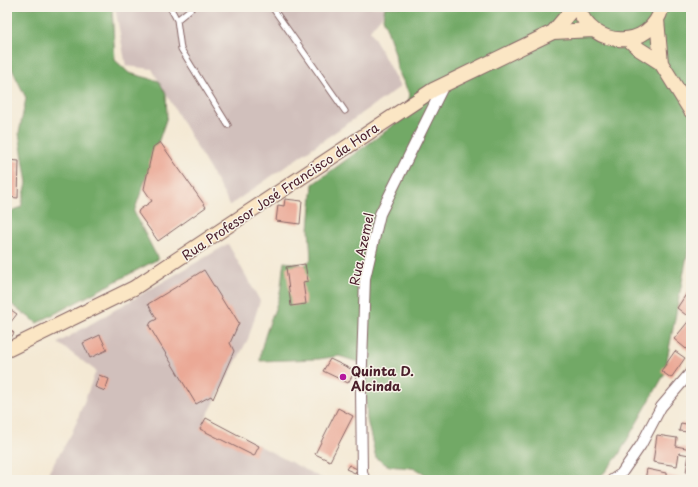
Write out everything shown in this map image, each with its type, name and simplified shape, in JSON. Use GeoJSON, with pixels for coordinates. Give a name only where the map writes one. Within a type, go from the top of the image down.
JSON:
{"type":"FeatureCollection","features":[{"type":"Feature","properties":{"kind":"main road","name":"Rua Professor José Francisco da Hora"},"geometry":{"type":"LineString","coordinates":[[553,32],[570,12],[572,7]]}},
{"type":"Feature","properties":{"kind":"main road"},"geometry":{"type":"LineString","coordinates":[[578,7],[581,15],[589,27],[600,35],[614,40],[628,39],[641,35],[652,26],[659,13]]}},
{"type":"Feature","properties":{"kind":"main road"},"geometry":{"type":"LineString","coordinates":[[659,13],[661,63]]}},
{"type":"Feature","properties":{"kind":"main road","name":"Rua Professor José Francisco da Hora"},"geometry":{"type":"LineString","coordinates":[[7,350],[134,288],[433,90],[553,32],[593,30]]}},
{"type":"Feature","properties":{"kind":"main road"},"geometry":{"type":"LineString","coordinates":[[628,39],[639,49],[661,63],[691,111]]}},
{"type":"Feature","properties":{"kind":"street","name":"Rua Azemel"},"geometry":{"type":"LineString","coordinates":[[365,480],[362,473],[361,391],[365,278],[380,214],[444,85]]}},
{"type":"Feature","properties":{"kind":"street"},"geometry":{"type":"LineString","coordinates":[[612,480],[621,474],[641,445],[661,407],[691,372]]}},
{"type":"Feature","properties":{"kind":"lane"},"geometry":{"type":"LineString","coordinates":[[170,7],[177,20],[181,49],[228,125]]}},
{"type":"Feature","properties":{"kind":"lane"},"geometry":{"type":"LineString","coordinates":[[177,20],[193,7]]}},
{"type":"Feature","properties":{"kind":"lane"},"geometry":{"type":"LineString","coordinates":[[272,7],[345,110]]}},
{"type":"Feature","properties":{"kind":"shaded area"},"geometry":{"type":"Polygon","coordinates":[[[115,7],[389,7],[370,30],[400,87],[230,205],[152,69],[126,66],[115,7]]]}},
{"type":"Feature","properties":{"kind":"shaded area"},"geometry":{"type":"Polygon","coordinates":[[[228,244],[260,301],[248,339],[206,418],[325,480],[44,480],[72,433],[96,371],[58,343],[228,244]]]}},
{"type":"Feature","properties":{"kind":"green space"},"geometry":{"type":"Polygon","coordinates":[[[7,7],[112,7],[115,60],[129,73],[159,81],[166,94],[167,117],[134,212],[158,259],[37,323],[7,301],[7,213],[21,207],[27,183],[19,133],[26,98],[9,63],[7,62],[7,7]]]}},
{"type":"Feature","properties":{"kind":"green space"},"geometry":{"type":"Polygon","coordinates":[[[385,7],[691,7],[691,245],[688,251],[664,375],[618,456],[603,474],[591,480],[430,480],[421,471],[416,469],[384,464],[376,458],[367,420],[365,383],[358,362],[339,356],[319,359],[260,361],[265,335],[280,293],[284,262],[305,265],[311,259],[309,229],[313,184],[390,128],[405,114],[410,95],[397,69],[395,53],[383,18],[385,7]]]}},
{"type":"Feature","properties":{"kind":"building"},"geometry":{"type":"Polygon","coordinates":[[[160,142],[206,207],[158,241],[138,213],[139,210],[152,201],[144,189],[153,147],[160,142]]]}},
{"type":"Feature","properties":{"kind":"building"},"geometry":{"type":"Polygon","coordinates":[[[7,160],[19,161],[18,198],[7,197],[7,160]]]}},
{"type":"Feature","properties":{"kind":"building"},"geometry":{"type":"Polygon","coordinates":[[[285,199],[302,201],[300,224],[276,221],[278,205],[284,206],[285,199]]]}},
{"type":"Feature","properties":{"kind":"building"},"geometry":{"type":"Polygon","coordinates":[[[305,264],[308,281],[303,282],[306,304],[291,306],[286,267],[305,264]]]}},
{"type":"Feature","properties":{"kind":"building"},"geometry":{"type":"Polygon","coordinates":[[[204,270],[228,309],[229,307],[239,323],[230,343],[234,351],[213,399],[211,396],[196,404],[149,326],[151,322],[157,319],[148,304],[204,270]]]}},
{"type":"Feature","properties":{"kind":"building"},"geometry":{"type":"Polygon","coordinates":[[[691,287],[691,308],[686,315],[677,308],[691,287]]]}},
{"type":"Feature","properties":{"kind":"building"},"geometry":{"type":"Polygon","coordinates":[[[8,308],[17,314],[7,327],[7,310],[8,308]]]}},
{"type":"Feature","properties":{"kind":"building"},"geometry":{"type":"Polygon","coordinates":[[[691,318],[691,353],[674,339],[691,318]]]}},
{"type":"Feature","properties":{"kind":"building"},"geometry":{"type":"Polygon","coordinates":[[[7,327],[14,333],[11,338],[7,335],[7,327]]]}},
{"type":"Feature","properties":{"kind":"building"},"geometry":{"type":"Polygon","coordinates":[[[100,335],[107,350],[90,358],[83,343],[100,335]]]}},
{"type":"Feature","properties":{"kind":"building"},"geometry":{"type":"Polygon","coordinates":[[[675,351],[685,358],[671,378],[661,371],[675,351]]]}},
{"type":"Feature","properties":{"kind":"building","name":"Quinta D. Alcinda"},"geometry":{"type":"Polygon","coordinates":[[[330,359],[355,371],[348,383],[323,371],[330,359]]]}},
{"type":"Feature","properties":{"kind":"building"},"geometry":{"type":"Polygon","coordinates":[[[99,375],[109,379],[105,391],[95,387],[99,375]]]}},
{"type":"Feature","properties":{"kind":"building"},"geometry":{"type":"Polygon","coordinates":[[[338,408],[353,416],[330,461],[315,454],[338,408]]]}},
{"type":"Feature","properties":{"kind":"building"},"geometry":{"type":"Polygon","coordinates":[[[206,418],[259,446],[254,456],[200,429],[206,418]]]}},
{"type":"Feature","properties":{"kind":"building"},"geometry":{"type":"Polygon","coordinates":[[[681,423],[691,425],[691,437],[687,437],[688,432],[679,431],[681,423]]]}},
{"type":"Feature","properties":{"kind":"building"},"geometry":{"type":"Polygon","coordinates":[[[657,435],[677,438],[676,446],[691,449],[691,472],[686,472],[689,455],[679,453],[677,466],[653,462],[657,435]]]}},
{"type":"Feature","properties":{"kind":"building"},"geometry":{"type":"Polygon","coordinates":[[[349,465],[357,469],[355,473],[346,469],[349,465]]]}},
{"type":"Feature","properties":{"kind":"building"},"geometry":{"type":"Polygon","coordinates":[[[647,469],[666,473],[666,475],[681,478],[681,480],[645,480],[647,469]]]}},
{"type":"Feature","properties":{"kind":"place","name":"Quinta D. Alcinda"},"geometry":{"type":"Point","coordinates":[343,377]}}]}
